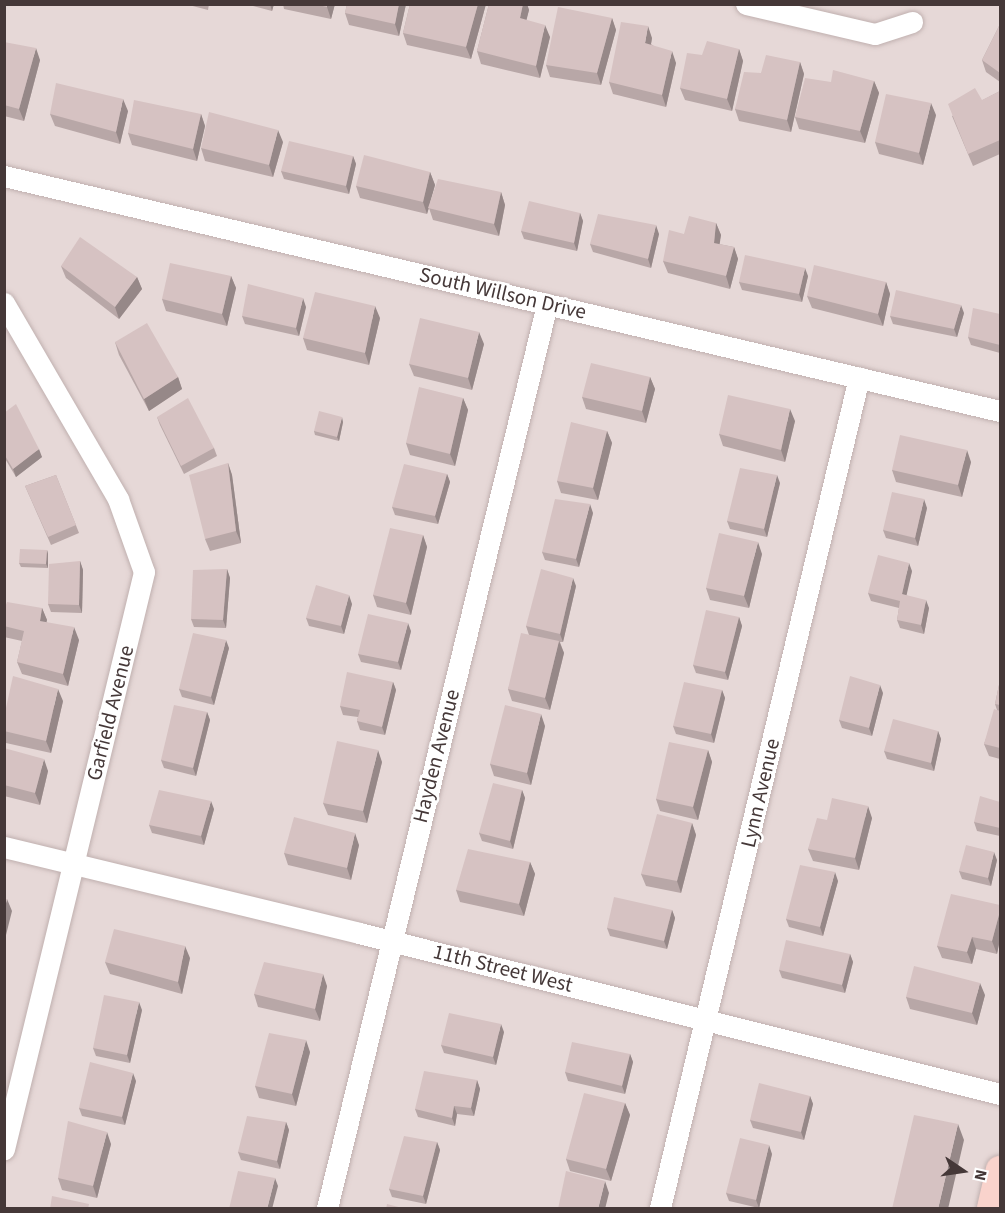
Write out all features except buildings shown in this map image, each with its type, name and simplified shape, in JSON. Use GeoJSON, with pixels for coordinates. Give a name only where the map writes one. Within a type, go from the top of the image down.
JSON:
{"type":"FeatureCollection","features":[{"type":"Feature","properties":{"kind":"street"},"geometry":{"type":"LineString","coordinates":[[746,4],[875,34],[912,22]]}},
{"type":"Feature","properties":{"kind":"street","name":"South Willson Drive"},"geometry":{"type":"LineString","coordinates":[[4,176],[1000,411]]}},
{"type":"Feature","properties":{"kind":"street","name":"Garfield Avenue"},"geometry":{"type":"LineString","coordinates":[[4,303],[118,499],[144,572],[4,1149]]}},
{"type":"Feature","properties":{"kind":"street","name":"Hayden Avenue"},"geometry":{"type":"LineString","coordinates":[[327,1209],[390,940],[547,304]]}},
{"type":"Feature","properties":{"kind":"street","name":"Lynn Avenue"},"geometry":{"type":"LineString","coordinates":[[660,1209],[859,377]]}},
{"type":"Feature","properties":{"kind":"street","name":"11th Street West"},"geometry":{"type":"LineString","coordinates":[[4,847],[390,940],[1000,1094]]}},
{"type":"Feature","properties":{"kind":"street"},"geometry":{"type":"LineString","coordinates":[[991,1209],[1000,1170]]}},
{"type":"Feature","properties":{"kind":"shaded area"},"geometry":{"type":"Polygon","coordinates":[[[5,5],[1000,5],[1000,1208],[5,1208],[5,5]]]}}]}
